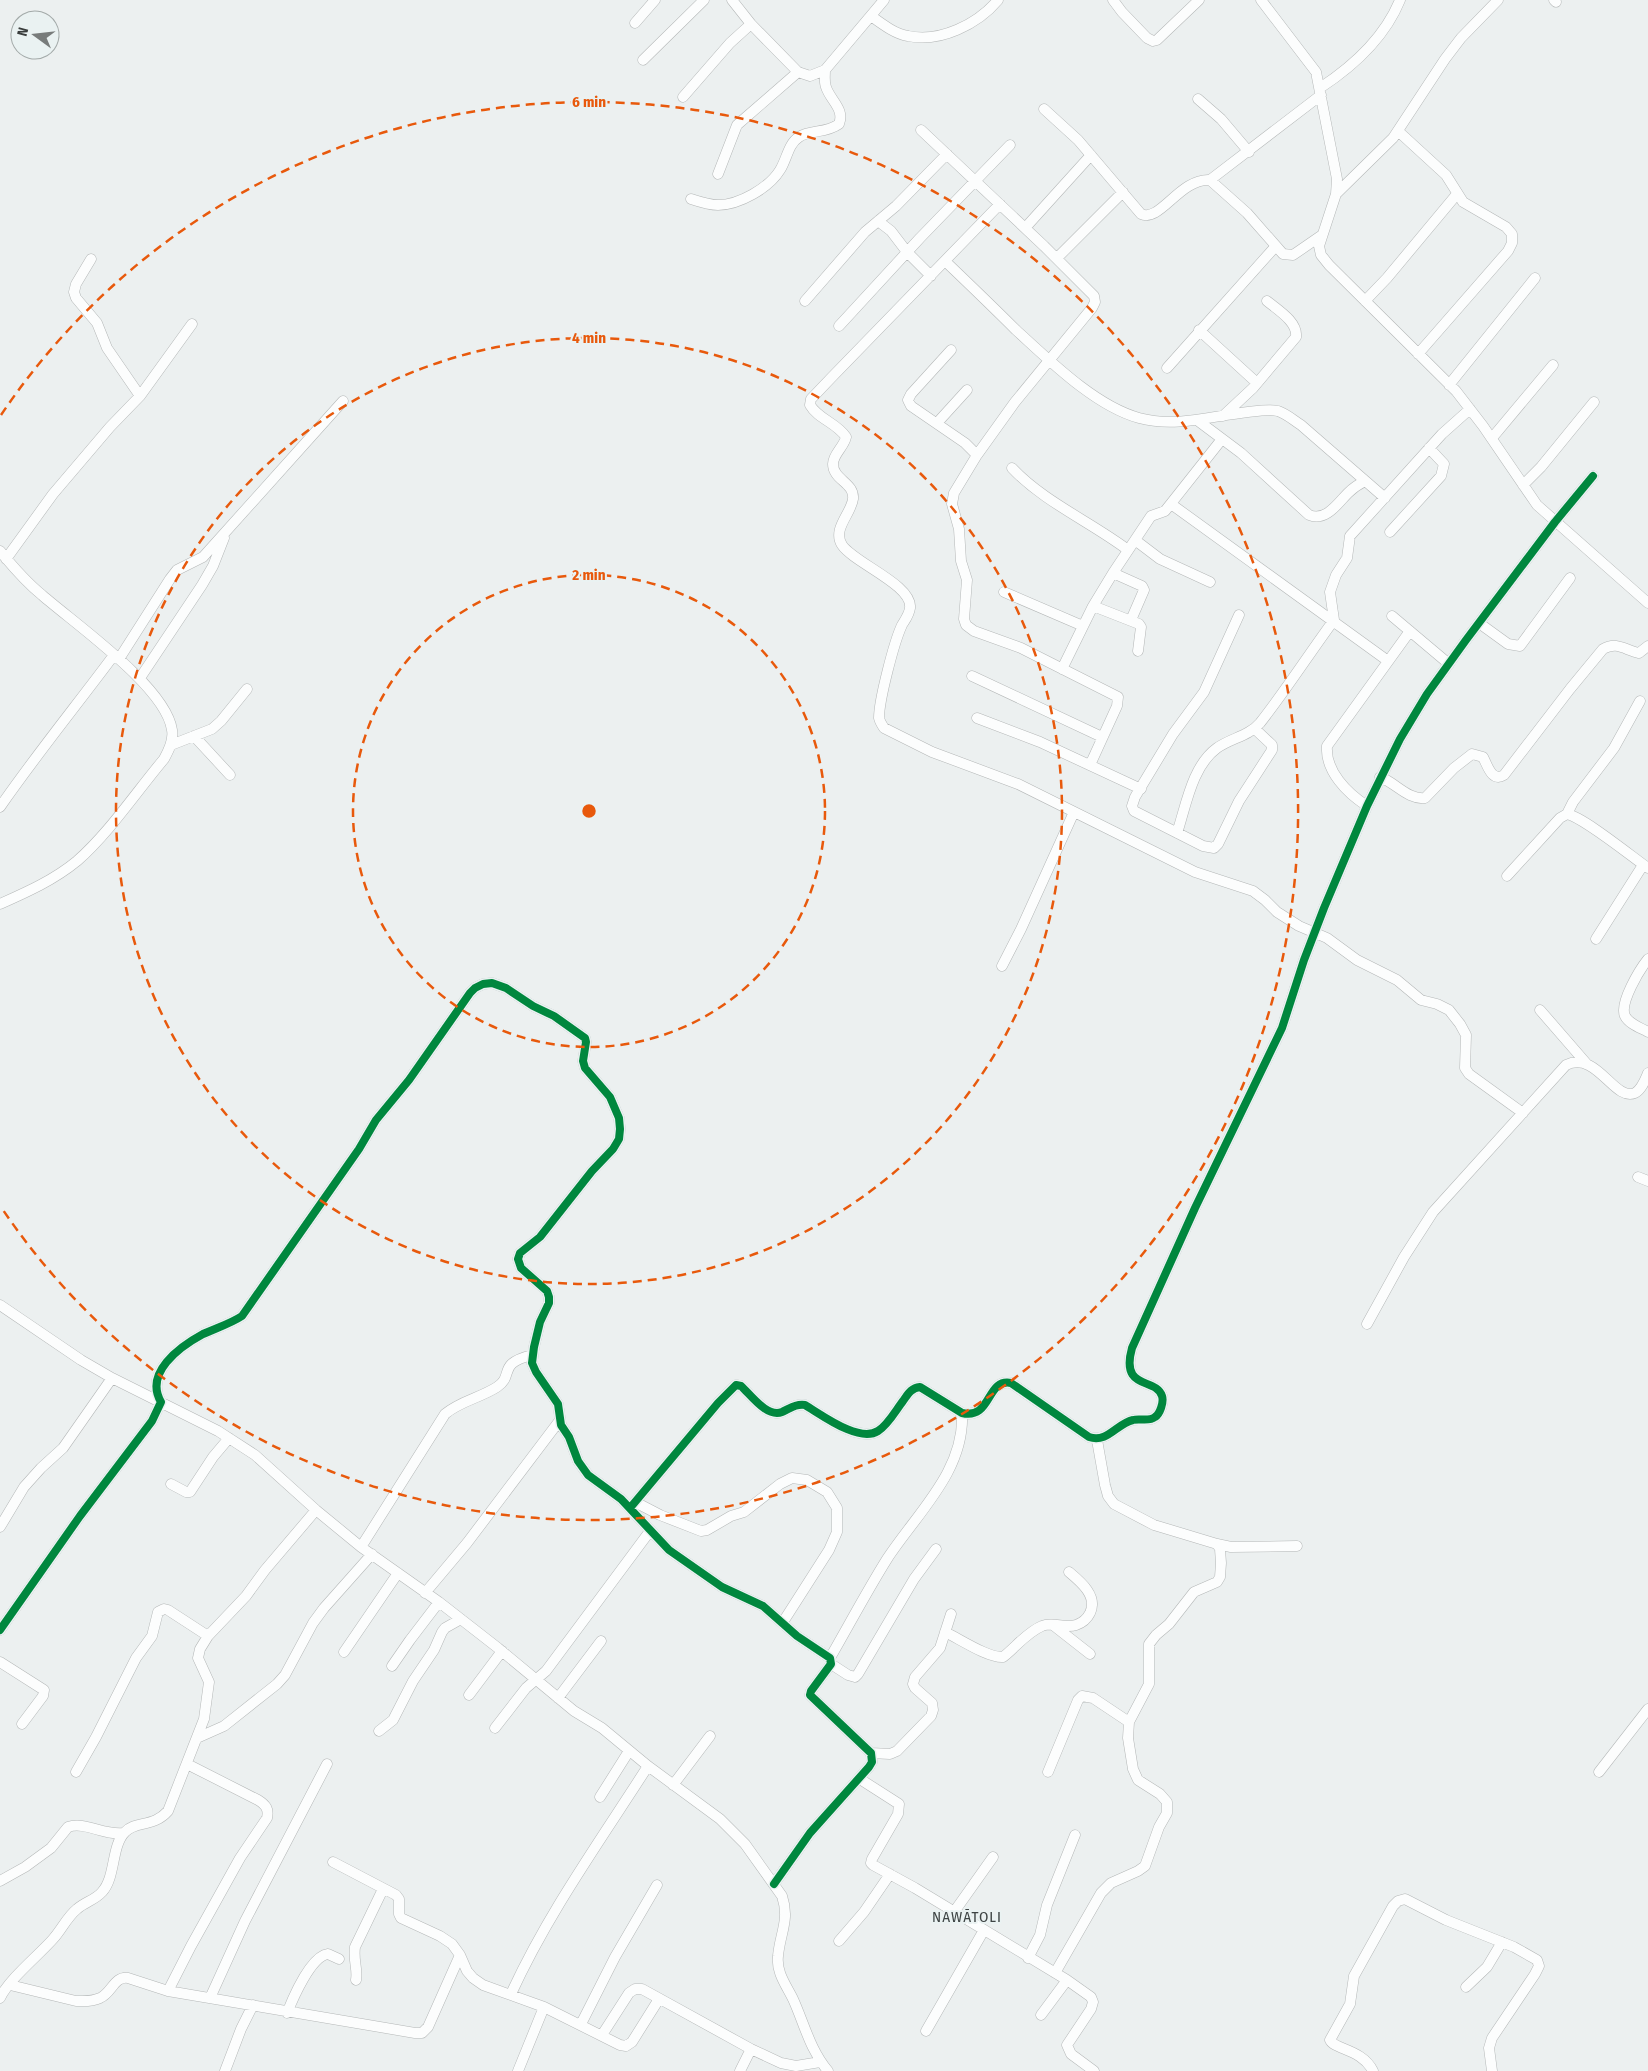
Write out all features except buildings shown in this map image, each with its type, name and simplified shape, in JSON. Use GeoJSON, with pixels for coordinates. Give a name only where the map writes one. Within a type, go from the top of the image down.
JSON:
{"type":"FeatureCollection","features":[{"type":"Feature","properties":{"kind":"street"},"geometry":{"type":"LineString","coordinates":[[635,23],[655,0]]}},
{"type":"Feature","properties":{"kind":"street"},"geometry":{"type":"LineString","coordinates":[[643,60],[704,0]]}},
{"type":"Feature","properties":{"kind":"street"},"geometry":{"type":"LineString","coordinates":[[732,0],[751,24],[798,72],[810,76],[825,70],[884,0]]}},
{"type":"Feature","properties":{"kind":"street"},"geometry":{"type":"LineString","coordinates":[[870,16],[906,36],[923,38],[959,29],[976,20],[998,0]]}},
{"type":"Feature","properties":{"kind":"street"},"geometry":{"type":"LineString","coordinates":[[1113,0],[1147,38],[1153,41],[1157,40],[1199,0]]}},
{"type":"Feature","properties":{"kind":"street"},"geometry":{"type":"LineString","coordinates":[[1261,0],[1316,72],[1337,179],[1336,194],[1319,246],[1321,255],[1449,385],[1470,409],[1538,505],[1648,603]]}},
{"type":"Feature","properties":{"kind":"street"},"geometry":{"type":"LineString","coordinates":[[1044,109],[1091,156],[1141,214],[1151,216],[1188,185],[1197,181],[1210,180],[1248,152],[1320,92],[1367,49],[1382,30],[1400,0]]}},
{"type":"Feature","properties":{"kind":"street"},"geometry":{"type":"LineString","coordinates":[[1336,194],[1362,170],[1398,131],[1450,52],[1498,0]]}},
{"type":"Feature","properties":{"kind":"street"},"geometry":{"type":"LineString","coordinates":[[683,97],[730,44],[751,24]]}},
{"type":"Feature","properties":{"kind":"street"},"geometry":{"type":"LineString","coordinates":[[692,199],[719,205],[730,203],[752,193],[772,179],[781,169],[791,146],[798,138],[805,134],[823,132],[839,124],[842,117],[826,86],[825,70]]}},
{"type":"Feature","properties":{"kind":"street"},"geometry":{"type":"LineString","coordinates":[[718,174],[737,125],[798,72]]}},
{"type":"Feature","properties":{"kind":"street"},"geometry":{"type":"LineString","coordinates":[[1198,99],[1221,119],[1248,152]]}},
{"type":"Feature","properties":{"kind":"street"},"geometry":{"type":"LineString","coordinates":[[921,130],[1091,292],[1095,302],[1015,402],[959,482],[952,504],[959,529],[961,561],[967,580],[964,618],[966,625],[974,631],[1021,648],[1118,697],[1117,706],[1090,765]]}},
{"type":"Feature","properties":{"kind":"street"},"geometry":{"type":"LineString","coordinates":[[1398,131],[1446,175],[1453,184],[1457,194],[1473,210],[1506,227],[1512,234],[1512,243],[1508,251],[1418,354]]}},
{"type":"Feature","properties":{"kind":"street"},"geometry":{"type":"LineString","coordinates":[[839,326],[1010,145]]}},
{"type":"Feature","properties":{"kind":"street"},"geometry":{"type":"LineString","coordinates":[[805,301],[847,252],[947,154]]}},
{"type":"Feature","properties":{"kind":"street"},"geometry":{"type":"LineString","coordinates":[[1025,228],[1091,156]]}},
{"type":"Feature","properties":{"kind":"street"},"geometry":{"type":"LineString","coordinates":[[1210,180],[1247,213],[1283,254],[1293,255],[1322,235]]}},
{"type":"Feature","properties":{"kind":"street"},"geometry":{"type":"LineString","coordinates":[[1056,258],[1123,192]]}},
{"type":"Feature","properties":{"kind":"street"},"geometry":{"type":"LineString","coordinates":[[1365,301],[1387,278],[1457,194]]}},
{"type":"Feature","properties":{"kind":"street"},"geometry":{"type":"LineString","coordinates":[[1000,204],[831,378],[812,399],[810,405],[820,416],[842,431],[846,437],[833,464],[834,471],[852,490],[854,496],[839,531],[839,539],[842,545],[856,557],[896,584],[909,600],[910,607],[899,634],[886,684],[879,717],[880,723],[884,728],[932,752],[1018,784],[1195,872],[1253,891],[1277,912],[1298,926],[1336,944],[1357,960],[1397,980],[1421,1000],[1437,1004],[1449,1010],[1466,1035],[1465,1068],[1469,1074],[1523,1113]]}},
{"type":"Feature","properties":{"kind":"street"},"geometry":{"type":"LineString","coordinates":[[878,221],[891,231],[907,252],[931,276]]}},
{"type":"Feature","properties":{"kind":"street"},"geometry":{"type":"LineString","coordinates":[[1167,368],[1275,246]]}},
{"type":"Feature","properties":{"kind":"street"},"geometry":{"type":"LineString","coordinates":[[91,259],[76,284],[74,292],[76,298],[97,323],[107,348],[140,396]]}},
{"type":"Feature","properties":{"kind":"street"},"geometry":{"type":"LineString","coordinates":[[945,262],[1049,361],[1088,391],[1116,409],[1136,417],[1157,422],[1178,423],[1276,411],[1288,415],[1385,498]]}},
{"type":"Feature","properties":{"kind":"street"},"geometry":{"type":"LineString","coordinates":[[1449,385],[1536,278]]}},
{"type":"Feature","properties":{"kind":"street"},"geometry":{"type":"LineString","coordinates":[[1223,416],[1258,383],[1296,337],[1294,325],[1267,301]]}},
{"type":"Feature","properties":{"kind":"street"},"geometry":{"type":"LineString","coordinates":[[0,904],[36,888],[77,861],[98,840],[164,759],[171,745],[172,730],[165,713],[154,694],[140,678],[41,594],[17,572],[3,555],[77,463],[140,396],[192,324]]}},
{"type":"Feature","properties":{"kind":"street"},"geometry":{"type":"LineString","coordinates":[[1199,330],[1258,383]]}},
{"type":"Feature","properties":{"kind":"street"},"geometry":{"type":"LineString","coordinates":[[951,350],[911,394],[908,400],[911,406],[938,423],[978,455]]}},
{"type":"Feature","properties":{"kind":"street"},"geometry":{"type":"LineString","coordinates":[[1492,438],[1553,365]]}},
{"type":"Feature","properties":{"kind":"street"},"geometry":{"type":"LineString","coordinates":[[938,423],[967,390]]}},
{"type":"Feature","properties":{"kind":"street"},"geometry":{"type":"LineString","coordinates":[[0,807],[33,760],[116,657],[170,578],[177,570],[203,557],[343,401]]}},
{"type":"Feature","properties":{"kind":"street"},"geometry":{"type":"LineString","coordinates":[[1523,485],[1542,467],[1594,402]]}},
{"type":"Feature","properties":{"kind":"street"},"geometry":{"type":"LineString","coordinates":[[1177,833],[1194,782],[1206,758],[1217,748],[1254,729],[1334,620],[1330,592],[1336,574],[1348,558],[1350,536],[1429,448],[1470,409]]}},
{"type":"Feature","properties":{"kind":"street"},"geometry":{"type":"LineString","coordinates":[[1197,420],[1256,466],[1309,515],[1314,517],[1335,508],[1349,492],[1364,480]]}},
{"type":"Feature","properties":{"kind":"street"},"geometry":{"type":"LineString","coordinates":[[1062,669],[1093,606],[1151,516],[1165,511],[1172,504],[1222,439]]}},
{"type":"Feature","properties":{"kind":"street"},"geometry":{"type":"LineString","coordinates":[[1390,532],[1441,476],[1444,464],[1429,448]]}},
{"type":"Feature","properties":{"kind":"street"},"geometry":{"type":"LineString","coordinates":[[1012,468],[1030,486],[1104,532],[1128,550]]}},
{"type":"Feature","properties":{"kind":"street"},"geometry":{"type":"LineString","coordinates":[[633,1505],[712,1409],[731,1388],[736,1386],[741,1386],[768,1411],[781,1413],[798,1404],[805,1405],[854,1433],[864,1435],[873,1434],[881,1430],[913,1388],[920,1387],[927,1389],[962,1413],[976,1414],[999,1385],[1005,1382],[1011,1383],[1089,1437],[1097,1440],[1106,1437],[1133,1420],[1154,1418],[1158,1415],[1162,1395],[1158,1390],[1132,1374],[1129,1366],[1132,1348],[1195,1208],[1282,1028],[1315,933],[1380,777],[1427,694],[1555,522],[1593,476]]}},
{"type":"Feature","properties":{"kind":"street"},"geometry":{"type":"LineString","coordinates":[[1172,504],[1388,661]]}},
{"type":"Feature","properties":{"kind":"street"},"geometry":{"type":"LineString","coordinates":[[140,678],[202,585],[213,566],[225,534]]}},
{"type":"Feature","properties":{"kind":"street"},"geometry":{"type":"LineString","coordinates":[[1135,540],[1160,559],[1210,582]]}},
{"type":"Feature","properties":{"kind":"street"},"geometry":{"type":"LineString","coordinates":[[1113,573],[1142,586],[1144,590],[1131,620]]}},
{"type":"Feature","properties":{"kind":"street"},"geometry":{"type":"LineString","coordinates":[[1479,623],[1508,644],[1520,646],[1570,578]]}},
{"type":"Feature","properties":{"kind":"street"},"geometry":{"type":"LineString","coordinates":[[1004,592],[1083,626]]}},
{"type":"Feature","properties":{"kind":"street"},"geometry":{"type":"LineString","coordinates":[[1093,606],[1131,620],[1141,627],[1138,651]]}},
{"type":"Feature","properties":{"kind":"street"},"geometry":{"type":"LineString","coordinates":[[1239,615],[1204,692],[1173,734],[1132,806],[1134,811],[1208,848],[1214,848],[1218,844],[1239,801],[1272,750],[1272,745],[1254,729]]}},
{"type":"Feature","properties":{"kind":"street"},"geometry":{"type":"LineString","coordinates":[[1392,616],[1449,664]]}},
{"type":"Feature","properties":{"kind":"street"},"geometry":{"type":"LineString","coordinates":[[1367,806],[1355,798],[1339,780],[1329,764],[1326,746],[1410,631]]}},
{"type":"Feature","properties":{"kind":"street"},"geometry":{"type":"LineString","coordinates":[[1380,777],[1395,784],[1413,798],[1425,798],[1460,763],[1472,754],[1483,758],[1491,773],[1495,777],[1500,778],[1603,649],[1610,645],[1617,645],[1639,653],[1648,646]]}},
{"type":"Feature","properties":{"kind":"street"},"geometry":{"type":"LineString","coordinates":[[972,676],[1102,737]]}},
{"type":"Feature","properties":{"kind":"street"},"geometry":{"type":"LineString","coordinates":[[171,745],[212,730],[247,689]]}},
{"type":"Feature","properties":{"kind":"street"},"geometry":{"type":"LineString","coordinates":[[1507,876],[1560,818],[1567,814],[1573,802],[1614,748],[1640,701]]}},
{"type":"Feature","properties":{"kind":"street"},"geometry":{"type":"LineString","coordinates":[[978,718],[1040,742],[1141,789]]}},
{"type":"Feature","properties":{"kind":"street"},"geometry":{"type":"LineString","coordinates":[[194,736],[230,775]]}},
{"type":"Feature","properties":{"kind":"street"},"geometry":{"type":"LineString","coordinates":[[1002,966],[1021,929],[1074,812]]}},
{"type":"Feature","properties":{"kind":"street"},"geometry":{"type":"LineString","coordinates":[[1567,814],[1584,822],[1646,866],[1596,939]]}},
{"type":"Feature","properties":{"kind":"street"},"geometry":{"type":"LineString","coordinates":[[1648,959],[1638,972],[1624,1010],[1631,1022],[1648,1032]]}},
{"type":"Feature","properties":{"kind":"street"},"geometry":{"type":"LineString","coordinates":[[160,1402],[156,1395],[155,1387],[161,1370],[168,1360],[201,1335],[233,1322],[242,1316],[359,1149],[376,1120],[409,1080],[470,993],[483,984],[492,983],[511,990],[533,1006],[554,1016],[585,1038],[583,1061],[585,1068],[610,1097],[619,1118],[620,1129],[613,1149],[592,1171],[540,1237],[520,1254],[518,1259],[521,1268],[547,1291],[549,1297],[532,1354],[532,1363],[536,1372],[558,1404],[560,1420],[582,1467],[633,1505],[701,1531],[707,1530],[731,1516],[744,1512],[780,1484],[792,1478],[807,1480],[826,1492],[837,1508],[837,1532],[829,1550],[783,1622]]}},
{"type":"Feature","properties":{"kind":"street"},"geometry":{"type":"LineString","coordinates":[[1540,1010],[1586,1063],[1622,1091],[1629,1094],[1635,1093],[1641,1087],[1648,1073]]}},
{"type":"Feature","properties":{"kind":"street"},"geometry":{"type":"LineString","coordinates":[[1367,1324],[1404,1257],[1433,1212],[1566,1065],[1575,1061],[1586,1063]]}},
{"type":"Feature","properties":{"kind":"street"},"geometry":{"type":"LineString","coordinates":[[0,1305],[112,1378],[229,1438],[276,1472],[316,1510],[361,1546],[439,1602],[558,1698],[586,1719],[602,1728],[734,1832],[782,1896],[786,1908],[786,1920],[778,1957],[779,1972],[820,2062],[828,2071]]}},
{"type":"Feature","properties":{"kind":"street"},"geometry":{"type":"LineString","coordinates":[[361,1546],[445,1414],[453,1408],[472,1401],[499,1386],[505,1379],[511,1363],[532,1354]]}},
{"type":"Feature","properties":{"kind":"street"},"geometry":{"type":"LineString","coordinates":[[0,1527],[24,1487],[63,1448],[112,1378]]}},
{"type":"Feature","properties":{"kind":"street"},"geometry":{"type":"LineString","coordinates":[[0,1630],[80,1516],[152,1421],[160,1402]]}},
{"type":"Feature","properties":{"kind":"street"},"geometry":{"type":"LineString","coordinates":[[774,1884],[810,1833],[860,1779],[872,1762],[871,1753],[810,1695],[885,1563],[939,1487],[960,1441],[963,1427],[962,1413]]}},
{"type":"Feature","properties":{"kind":"street"},"geometry":{"type":"LineString","coordinates":[[425,1593],[472,1537],[560,1420]]}},
{"type":"Feature","properties":{"kind":"street"},"geometry":{"type":"LineString","coordinates":[[171,1484],[186,1492],[190,1492],[213,1457],[229,1438]]}},
{"type":"Feature","properties":{"kind":"street"},"geometry":{"type":"LineString","coordinates":[[1097,1440],[1105,1485],[1108,1496],[1114,1504],[1154,1525],[1217,1544],[1231,1547],[1297,1546]]}},
{"type":"Feature","properties":{"kind":"street"},"geometry":{"type":"LineString","coordinates":[[633,1505],[650,1531],[669,1550],[722,1586],[763,1606],[797,1636],[848,1675],[855,1676],[858,1674],[914,1580],[936,1550]]}},
{"type":"Feature","properties":{"kind":"street"},"geometry":{"type":"LineString","coordinates":[[0,1998],[47,1946],[77,1909],[96,1898],[103,1891],[110,1877],[124,1833],[130,1828],[161,1818],[168,1811],[204,1719],[208,1682],[198,1658],[200,1649],[208,1636],[246,1596],[265,1570],[316,1510]]}},
{"type":"Feature","properties":{"kind":"street"},"geometry":{"type":"LineString","coordinates":[[495,1728],[526,1688],[546,1671],[650,1531]]}},
{"type":"Feature","properties":{"kind":"street"},"geometry":{"type":"LineString","coordinates":[[1055,1973],[1101,1893],[1111,1883],[1145,1866],[1159,1828],[1167,1814],[1167,1802],[1160,1794],[1138,1780],[1132,1769],[1128,1738],[1129,1722],[1149,1684],[1149,1644],[1156,1635],[1170,1624],[1194,1592],[1217,1582],[1220,1577],[1220,1549],[1217,1544]]}},
{"type":"Feature","properties":{"kind":"street"},"geometry":{"type":"LineString","coordinates":[[197,1738],[224,1726],[277,1684],[289,1669],[309,1630],[324,1608],[372,1554]]}},
{"type":"Feature","properties":{"kind":"street"},"geometry":{"type":"LineString","coordinates":[[945,1632],[997,1658],[1003,1657],[1036,1629],[1050,1624],[1075,1626],[1084,1621],[1091,1611],[1092,1603],[1089,1592],[1069,1572]]}},
{"type":"Feature","properties":{"kind":"street"},"geometry":{"type":"LineString","coordinates":[[344,1652],[398,1573]]}},
{"type":"Feature","properties":{"kind":"street"},"geometry":{"type":"LineString","coordinates":[[392,1666],[439,1602]]}},
{"type":"Feature","properties":{"kind":"street"},"geometry":{"type":"LineString","coordinates":[[76,1772],[96,1737],[133,1663],[152,1636],[158,1612],[164,1609],[168,1610],[208,1636]]}},
{"type":"Feature","properties":{"kind":"street"},"geometry":{"type":"LineString","coordinates":[[871,1753],[890,1754],[897,1751],[931,1716],[933,1710],[932,1702],[915,1688],[913,1684],[915,1677],[937,1654],[951,1614]]}},
{"type":"Feature","properties":{"kind":"street"},"geometry":{"type":"LineString","coordinates":[[380,1731],[393,1720],[420,1670],[434,1650],[442,1632],[445,1628],[461,1619]]}},
{"type":"Feature","properties":{"kind":"street"},"geometry":{"type":"LineString","coordinates":[[1050,1624],[1090,1654]]}},
{"type":"Feature","properties":{"kind":"street"},"geometry":{"type":"LineString","coordinates":[[558,1698],[601,1641]]}},
{"type":"Feature","properties":{"kind":"street"},"geometry":{"type":"LineString","coordinates":[[469,1695],[502,1651]]}},
{"type":"Feature","properties":{"kind":"street"},"geometry":{"type":"LineString","coordinates":[[0,1662],[44,1690],[43,1696],[22,1724]]}},
{"type":"Feature","properties":{"kind":"street"},"geometry":{"type":"LineString","coordinates":[[1048,1772],[1078,1700],[1082,1696],[1093,1698],[1129,1722]]}},
{"type":"Feature","properties":{"kind":"street"},"geometry":{"type":"LineString","coordinates":[[1599,1772],[1648,1709]]}},
{"type":"Feature","properties":{"kind":"street"},"geometry":{"type":"LineString","coordinates":[[673,1785],[710,1736]]}},
{"type":"Feature","properties":{"kind":"street"},"geometry":{"type":"LineString","coordinates":[[600,1797],[630,1751]]}},
{"type":"Feature","properties":{"kind":"street"},"geometry":{"type":"LineString","coordinates":[[168,1991],[240,1858],[267,1818],[268,1812],[266,1805],[258,1800],[187,1764]]}},
{"type":"Feature","properties":{"kind":"street"},"geometry":{"type":"LineString","coordinates":[[210,1998],[245,1920],[327,1764]]}},
{"type":"Feature","properties":{"kind":"street"},"geometry":{"type":"LineString","coordinates":[[511,1994],[524,1966],[564,1896],[648,1766]]}},
{"type":"Feature","properties":{"kind":"street"},"geometry":{"type":"LineString","coordinates":[[860,1779],[900,1804],[898,1814],[878,1846],[871,1862],[1067,1980],[1091,1997],[1093,2002],[1088,2015],[1067,2045],[1071,2054],[1094,2071]]}},
{"type":"Feature","properties":{"kind":"street"},"geometry":{"type":"LineString","coordinates":[[0,1881],[25,1867],[51,1848],[68,1827],[75,1824],[102,1832],[124,1833]]}},
{"type":"Feature","properties":{"kind":"street"},"geometry":{"type":"LineString","coordinates":[[1028,1958],[1040,1935],[1047,1904],[1075,1835]]}},
{"type":"Feature","properties":{"kind":"street"},"geometry":{"type":"LineString","coordinates":[[954,1912],[993,1857]]}},
{"type":"Feature","properties":{"kind":"street"},"geometry":{"type":"LineString","coordinates":[[332,1862],[399,1899],[399,1914],[401,1918],[440,1936],[452,1944],[460,1955],[466,1971],[473,1978],[490,1988],[544,2007],[620,2044],[626,2046],[632,2042],[659,1999]]}},
{"type":"Feature","properties":{"kind":"street"},"geometry":{"type":"LineString","coordinates":[[840,1941],[864,1912],[890,1874]]}},
{"type":"Feature","properties":{"kind":"street"},"geometry":{"type":"LineString","coordinates":[[581,2024],[615,1957],[657,1885]]}},
{"type":"Feature","properties":{"kind":"street"},"geometry":{"type":"LineString","coordinates":[[356,1980],[357,1975],[353,1957],[355,1947],[382,1889]]}},
{"type":"Feature","properties":{"kind":"street"},"geometry":{"type":"LineString","coordinates":[[1368,2068],[1358,2054],[1335,2046],[1330,2040],[1350,2004],[1354,1976],[1393,1906],[1398,1901],[1405,1899],[1446,1920],[1502,1942],[1537,1960],[1539,1966],[1492,2038],[1490,2048],[1492,2071]]}},
{"type":"Feature","properties":{"kind":"street"},"geometry":{"type":"LineString","coordinates":[[926,2031],[984,1930]]}},
{"type":"Feature","properties":{"kind":"street"},"geometry":{"type":"LineString","coordinates":[[1466,1987],[1487,1967],[1502,1942]]}},
{"type":"Feature","properties":{"kind":"street"},"geometry":{"type":"LineString","coordinates":[[287,2013],[299,1984],[320,1957],[328,1954],[339,1959]]}},
{"type":"Feature","properties":{"kind":"street"},"geometry":{"type":"LineString","coordinates":[[10,1985],[87,2002],[106,1995],[118,1979],[122,1977],[168,1991],[399,2032],[422,2033],[428,2027],[460,1955]]}},
{"type":"Feature","properties":{"kind":"street"},"geometry":{"type":"LineString","coordinates":[[1041,2015],[1067,1980]]}},
{"type":"Feature","properties":{"kind":"street"},"geometry":{"type":"LineString","coordinates":[[602,2035],[629,1993],[635,1989],[642,1989],[751,2049],[781,2063],[796,2066],[820,2062]]}},
{"type":"Feature","properties":{"kind":"street"},"geometry":{"type":"LineString","coordinates":[[225,2071],[241,2029],[253,2005]]}},
{"type":"Feature","properties":{"kind":"street"},"geometry":{"type":"LineString","coordinates":[[518,2071],[544,2007]]}},
{"type":"Feature","properties":{"kind":"street"},"geometry":{"type":"LineString","coordinates":[[740,2071],[751,2049]]}},
{"type":"Feature","properties":{"kind":"cycle path"},"geometry":{"type":"LineString","coordinates":[[630,1508],[718,1403],[736,1385],[741,1386],[760,1405],[771,1412],[782,1412],[796,1406],[805,1405],[851,1431],[870,1434],[882,1428],[910,1392],[920,1387],[962,1413],[972,1414],[979,1411],[997,1387],[1003,1383],[1011,1383],[1089,1437],[1096,1438],[1107,1435],[1127,1422],[1150,1419],[1157,1415],[1162,1404],[1162,1396],[1158,1390],[1140,1381],[1131,1371],[1132,1348],[1195,1208],[1282,1028],[1304,960],[1367,806],[1400,739],[1427,694],[1555,522],[1593,476]]}},
{"type":"Feature","properties":{"kind":"cycle path"},"geometry":{"type":"LineString","coordinates":[[0,1630],[80,1516],[152,1421],[161,1402],[157,1391],[160,1371],[175,1354],[194,1339],[242,1316],[359,1149],[376,1120],[409,1080],[470,993],[483,984],[492,983],[506,988],[533,1006],[554,1016],[585,1038],[583,1061],[585,1068],[610,1097],[619,1118],[619,1139],[613,1149],[592,1171],[540,1237],[520,1253],[518,1259],[521,1268],[547,1291],[549,1297],[549,1303],[540,1322],[532,1363],[558,1404],[561,1425],[569,1437],[578,1461],[588,1475],[621,1499],[669,1550],[722,1587],[763,1606],[797,1636],[830,1658],[831,1664],[810,1695],[871,1753],[872,1762],[869,1767],[810,1833],[774,1884]]}},
{"type":"Feature","properties":{"kind":"district","name":"NAWĀTOLI"},"geometry":{"type":"Point","coordinates":[967,1917]}}]}
